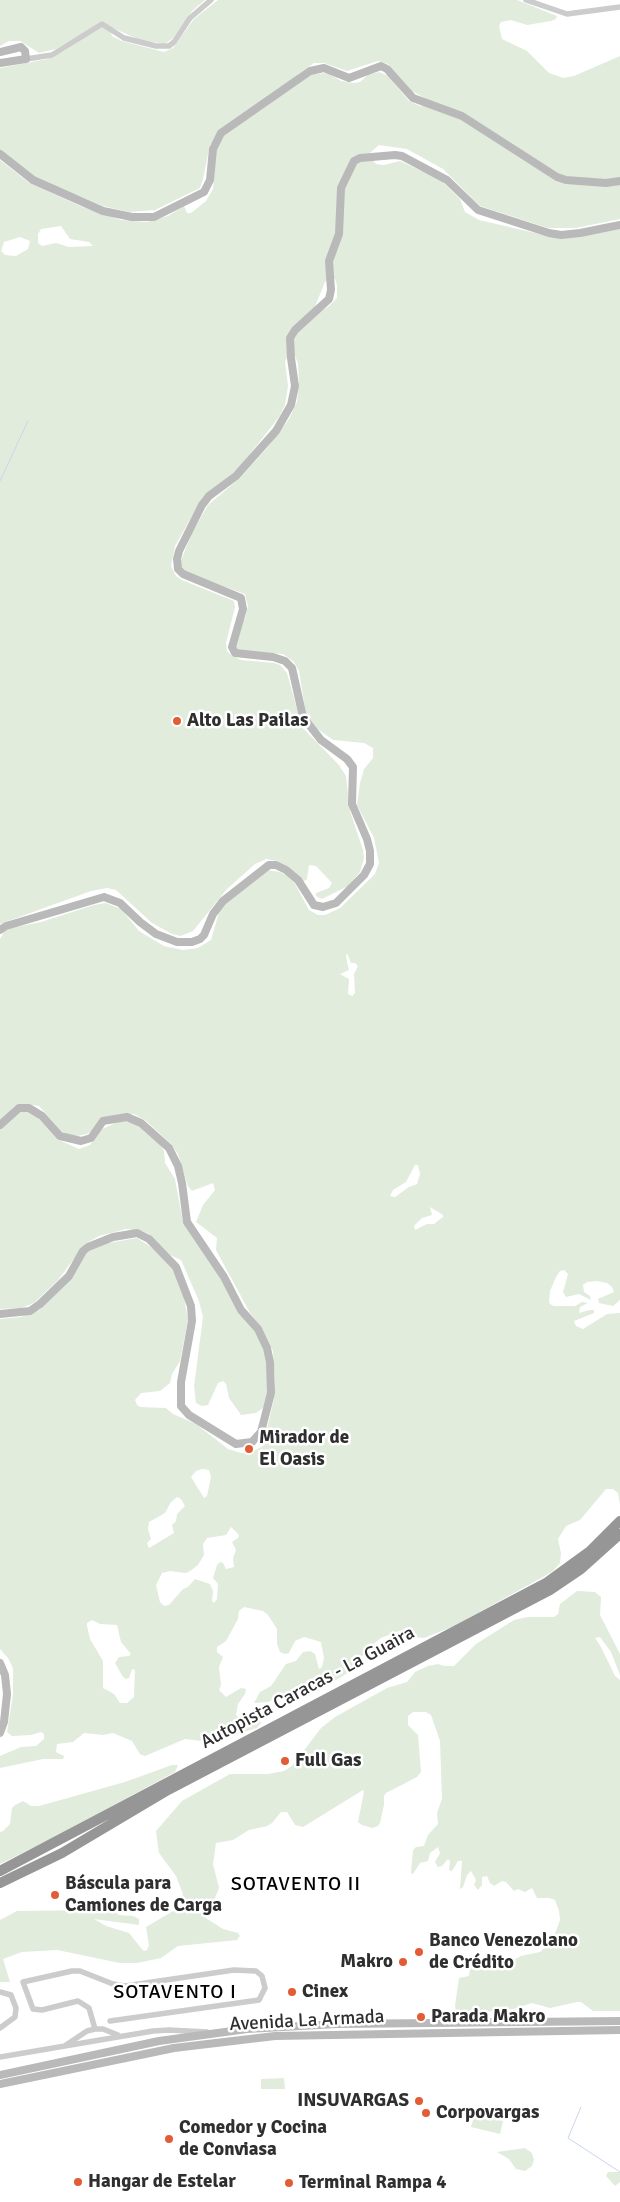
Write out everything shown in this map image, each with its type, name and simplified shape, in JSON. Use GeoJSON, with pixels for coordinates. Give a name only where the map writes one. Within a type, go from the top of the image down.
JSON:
{"type":"FeatureCollection","features":[{"type":"Feature","properties":{"kind":"highway","name":"Autopista Caracas - La Guaira"},"geometry":{"type":"LineString","coordinates":[[0,1871],[546,1583],[590,1551],[620,1521]]}},
{"type":"Feature","properties":{"kind":"highway","name":"Autopista Caracas - La Guaira"},"geometry":{"type":"LineString","coordinates":[[0,1882],[62,1853],[168,1790],[550,1590],[581,1569],[620,1534]]}},
{"type":"Feature","properties":{"kind":"main road"},"geometry":{"type":"LineString","coordinates":[[0,52],[21,47],[25,51],[26,59],[0,63]]}},
{"type":"Feature","properties":{"kind":"main road"},"geometry":{"type":"LineString","coordinates":[[0,154],[32,180],[103,211],[132,217],[154,217],[204,192],[210,180],[213,149],[221,133],[310,71],[324,68],[349,78],[380,66],[387,69],[413,98],[462,116],[494,134],[557,177],[576,181],[620,181]]}},
{"type":"Feature","properties":{"kind":"main road"},"geometry":{"type":"LineString","coordinates":[[0,930],[6,926],[104,897],[120,902],[140,922],[156,934],[177,942],[192,942],[204,935],[213,914],[223,901],[269,865],[276,865],[286,870],[298,880],[314,904],[323,907],[336,903],[364,875],[370,864],[370,851],[367,839],[352,804],[353,767],[347,759],[321,740],[303,717],[292,668],[285,662],[273,657],[235,653],[232,648],[243,609],[241,598],[183,574],[178,568],[177,559],[179,551],[202,505],[210,496],[236,476],[269,440],[291,405],[295,386],[290,338],[295,330],[329,299],[331,290],[329,261],[339,234],[341,188],[354,161],[367,157],[395,155],[410,160],[447,180],[478,210],[556,235],[595,231],[620,225]]}},
{"type":"Feature","properties":{"kind":"main road"},"geometry":{"type":"LineString","coordinates":[[0,1125],[19,1108],[29,1108],[42,1116],[60,1136],[81,1141],[91,1138],[103,1121],[127,1117],[141,1123],[170,1148],[178,1166],[182,1183],[186,1222],[224,1277],[242,1310],[258,1329],[267,1348],[270,1362],[271,1393],[262,1432],[252,1442],[236,1444],[189,1415],[181,1406],[180,1382],[192,1320],[191,1306],[176,1267],[142,1235],[135,1233],[112,1237],[88,1247],[69,1276],[40,1304],[30,1310],[0,1314]]}},
{"type":"Feature","properties":{"kind":"main road"},"geometry":{"type":"LineString","coordinates":[[0,1664],[5,1675],[7,1694],[4,1722],[0,1732]]}},
{"type":"Feature","properties":{"kind":"main road","name":"Avenida La Armada"},"geometry":{"type":"LineString","coordinates":[[0,2075],[127,2047],[215,2032],[337,2024],[620,2021]]}},
{"type":"Feature","properties":{"kind":"main road","name":"Avenida La Armada"},"geometry":{"type":"LineString","coordinates":[[0,2084],[174,2048],[260,2037],[620,2030]]}},
{"type":"Feature","properties":{"kind":"street"},"geometry":{"type":"LineString","coordinates":[[26,59],[52,55],[102,24],[124,38],[156,46],[168,46],[174,42],[190,18],[211,0]]}},
{"type":"Feature","properties":{"kind":"street"},"geometry":{"type":"LineString","coordinates":[[526,0],[567,14],[620,7]]}},
{"type":"Feature","properties":{"kind":"street"},"geometry":{"type":"LineString","coordinates":[[95,2029],[89,2008],[78,2001],[42,2010],[33,2009],[24,1982],[72,1971],[80,1971],[113,1984],[125,1986],[234,1970],[256,1970],[262,1976],[265,1988],[259,2000],[110,2021]]}},
{"type":"Feature","properties":{"kind":"street"},"geometry":{"type":"LineString","coordinates":[[0,1992],[11,1995],[16,2008],[15,2017],[0,2028]]}},
{"type":"Feature","properties":{"kind":"street"},"geometry":{"type":"LineString","coordinates":[[63,2047],[87,2031],[95,2029],[103,2028],[120,2036]]}},
{"type":"Feature","properties":{"kind":"street"},"geometry":{"type":"LineString","coordinates":[[0,2057],[120,2036],[169,2030],[215,2032]]}},
{"type":"Feature","properties":{"kind":"green space"},"geometry":{"type":"Polygon","coordinates":[[[0,0],[205,0],[193,10],[173,38],[165,44],[140,40],[113,28],[110,30],[112,36],[122,41],[164,52],[173,48],[194,19],[218,0],[517,0],[557,16],[556,19],[551,21],[527,25],[511,20],[501,22],[499,26],[502,39],[527,51],[549,73],[563,78],[574,76],[620,56],[620,219],[576,228],[548,228],[480,206],[443,169],[407,149],[379,145],[370,153],[371,158],[376,164],[384,165],[400,161],[441,180],[460,199],[465,212],[479,220],[557,238],[620,228],[620,1300],[613,1306],[599,1303],[598,1299],[614,1292],[607,1283],[597,1281],[587,1282],[583,1285],[584,1292],[590,1296],[591,1300],[579,1294],[566,1297],[563,1292],[568,1274],[564,1270],[560,1271],[556,1277],[550,1291],[549,1301],[554,1306],[575,1306],[582,1302],[588,1303],[580,1307],[579,1313],[594,1310],[594,1313],[574,1321],[576,1326],[583,1329],[607,1314],[620,1313],[620,1505],[618,1493],[613,1489],[606,1489],[580,1520],[566,1526],[558,1539],[561,1553],[560,1563],[553,1571],[454,1626],[424,1638],[399,1631],[381,1638],[368,1648],[351,1671],[316,1692],[307,1694],[288,1692],[268,1702],[254,1703],[260,1692],[271,1686],[286,1664],[296,1661],[303,1652],[310,1651],[315,1654],[319,1669],[322,1667],[324,1658],[321,1642],[304,1637],[295,1641],[289,1653],[280,1652],[277,1644],[277,1629],[268,1615],[263,1611],[244,1607],[239,1611],[238,1619],[226,1641],[217,1647],[217,1652],[223,1657],[219,1667],[221,1685],[219,1690],[226,1697],[241,1688],[246,1689],[238,1704],[236,1715],[240,1719],[259,1720],[261,1723],[257,1728],[211,1742],[185,1739],[145,1756],[140,1754],[132,1741],[113,1733],[103,1735],[84,1733],[73,1742],[57,1744],[56,1752],[64,1756],[63,1759],[43,1759],[0,1768],[0,1756],[21,1747],[36,1746],[44,1739],[44,1734],[41,1732],[31,1735],[12,1736],[7,1732],[13,1695],[13,1668],[8,1658],[0,1649],[0,1319],[21,1317],[39,1310],[73,1277],[86,1253],[91,1249],[103,1244],[137,1238],[154,1249],[174,1269],[183,1292],[188,1320],[180,1361],[172,1374],[170,1383],[160,1391],[141,1393],[135,1400],[137,1405],[140,1407],[166,1408],[173,1414],[196,1424],[228,1449],[241,1453],[252,1452],[263,1446],[274,1399],[275,1381],[273,1351],[216,1250],[217,1238],[196,1222],[203,1205],[215,1190],[213,1183],[192,1191],[188,1186],[178,1154],[171,1144],[145,1120],[134,1114],[119,1115],[87,1134],[77,1136],[61,1131],[39,1106],[28,1104],[15,1106],[0,1121],[0,939],[4,932],[11,928],[41,922],[106,903],[121,909],[139,931],[164,946],[183,950],[198,948],[211,940],[220,909],[267,870],[280,872],[288,876],[294,882],[309,910],[318,915],[325,915],[340,908],[375,874],[379,863],[374,838],[357,805],[360,783],[364,769],[373,758],[373,748],[364,743],[333,740],[316,728],[306,714],[299,671],[294,662],[283,654],[237,650],[234,642],[236,633],[245,618],[248,606],[245,594],[189,574],[182,569],[180,563],[192,533],[208,505],[240,478],[267,448],[289,419],[297,402],[299,383],[298,363],[295,356],[289,353],[285,362],[288,386],[285,405],[279,417],[239,468],[202,498],[175,546],[171,566],[176,576],[182,580],[234,601],[235,607],[226,643],[227,651],[231,655],[241,660],[274,663],[280,665],[287,673],[302,727],[339,765],[346,776],[350,811],[363,850],[364,858],[360,872],[348,886],[322,899],[316,896],[316,893],[329,888],[332,883],[316,866],[309,865],[307,879],[303,882],[284,865],[277,861],[266,859],[255,864],[227,889],[193,931],[181,936],[172,934],[152,923],[116,890],[107,888],[91,891],[0,924],[0,160],[28,182],[80,206],[121,220],[147,222],[168,216],[184,206],[187,213],[191,213],[206,201],[213,189],[218,133],[210,145],[200,188],[155,210],[129,212],[103,206],[33,177],[0,150],[0,68],[47,59],[79,41],[75,38],[56,49],[39,53],[20,41],[9,41],[0,46],[0,0]],[[378,61],[347,71],[324,63],[314,63],[297,75],[328,73],[341,81],[354,83],[360,82],[368,75],[379,72],[388,76],[409,101],[420,106],[429,106],[428,100],[412,91],[388,64],[378,61]],[[61,226],[41,229],[38,234],[38,243],[42,246],[56,243],[69,247],[93,246],[89,242],[70,239],[61,226]],[[20,237],[4,242],[1,251],[5,255],[16,256],[28,249],[30,241],[20,237]],[[330,277],[325,282],[314,309],[319,312],[328,307],[337,298],[335,279],[330,277]],[[347,953],[349,970],[340,974],[349,979],[348,994],[352,996],[355,993],[354,974],[358,966],[355,963],[351,963],[347,953]],[[415,1165],[406,1182],[393,1190],[390,1196],[395,1197],[417,1184],[420,1174],[418,1165],[415,1165]],[[430,1207],[432,1215],[422,1218],[414,1226],[415,1230],[427,1224],[434,1224],[443,1215],[430,1207]],[[202,1469],[196,1471],[191,1477],[204,1498],[207,1496],[211,1477],[209,1470],[202,1469]],[[177,1497],[171,1502],[165,1513],[149,1522],[148,1529],[151,1539],[147,1543],[149,1548],[174,1533],[172,1525],[176,1521],[177,1514],[185,1506],[181,1499],[177,1497]],[[231,1527],[226,1535],[207,1538],[203,1544],[204,1555],[198,1565],[190,1571],[186,1573],[170,1571],[162,1573],[156,1585],[160,1602],[164,1606],[169,1605],[195,1579],[210,1584],[213,1591],[212,1601],[214,1603],[217,1599],[218,1584],[213,1578],[217,1565],[220,1562],[223,1563],[226,1569],[234,1567],[233,1558],[236,1550],[232,1542],[239,1535],[231,1527]],[[92,1620],[87,1623],[90,1639],[103,1661],[103,1688],[114,1694],[120,1703],[127,1703],[134,1697],[135,1670],[132,1669],[129,1678],[126,1679],[115,1663],[119,1657],[131,1654],[121,1642],[117,1625],[100,1624],[92,1620]]]}},
{"type":"Feature","properties":{"kind":"green space"},"geometry":{"type":"Polygon","coordinates":[[[26,1111],[33,1114],[59,1140],[79,1149],[90,1145],[102,1129],[118,1122],[127,1121],[136,1124],[160,1145],[164,1151],[165,1163],[175,1179],[183,1222],[261,1340],[267,1363],[267,1400],[263,1408],[256,1413],[241,1415],[229,1398],[226,1384],[223,1381],[218,1383],[208,1405],[202,1406],[196,1403],[194,1386],[203,1317],[199,1301],[181,1260],[170,1255],[149,1234],[142,1231],[126,1229],[99,1236],[85,1244],[58,1280],[34,1303],[21,1308],[0,1309],[0,1129],[12,1117],[26,1111]]]}},
{"type":"Feature","properties":{"kind":"green space"},"geometry":{"type":"Polygon","coordinates":[[[577,1591],[595,1592],[601,1597],[600,1615],[620,1654],[620,1675],[611,1652],[600,1637],[595,1638],[615,1676],[620,1680],[620,2011],[593,2011],[581,2002],[550,2008],[532,2003],[513,2009],[457,2015],[455,2006],[459,1978],[469,1976],[470,1968],[476,1965],[504,1965],[521,1956],[540,1952],[553,1939],[560,1920],[555,1900],[537,1898],[532,1888],[525,1892],[518,1889],[514,1891],[506,1882],[502,1881],[494,1886],[490,1883],[487,1876],[482,1877],[482,1885],[478,1890],[474,1885],[476,1880],[471,1871],[467,1875],[463,1887],[460,1889],[462,1861],[458,1861],[452,1871],[449,1870],[450,1861],[448,1859],[442,1866],[438,1867],[435,1862],[440,1853],[438,1847],[430,1853],[428,1861],[420,1863],[413,1874],[411,1873],[413,1850],[416,1847],[424,1846],[428,1835],[438,1824],[437,1813],[442,1799],[440,1741],[431,1715],[426,1712],[413,1712],[408,1716],[408,1725],[418,1735],[421,1772],[417,1777],[386,1793],[378,1826],[372,1828],[358,1822],[363,1790],[303,1827],[295,1825],[287,1812],[281,1812],[267,1826],[249,1830],[233,1840],[216,1843],[213,1864],[219,1888],[215,1898],[201,1910],[201,1915],[223,1929],[238,1933],[240,1936],[237,1940],[178,1946],[161,1958],[137,1963],[120,1963],[57,1950],[22,1952],[3,1959],[10,1982],[0,1982],[0,1920],[17,1911],[97,1910],[115,1911],[119,1915],[133,1916],[139,1919],[139,1925],[94,1919],[106,1926],[129,1933],[144,1951],[147,1950],[149,1945],[146,1927],[180,1907],[182,1899],[183,1894],[176,1876],[159,1853],[156,1831],[182,1801],[230,1774],[268,1774],[284,1771],[292,1766],[321,1728],[335,1717],[387,1688],[407,1682],[415,1672],[428,1666],[438,1664],[454,1666],[476,1644],[514,1620],[528,1617],[554,1617],[558,1614],[560,1604],[577,1591]]]}},
{"type":"Feature","properties":{"kind":"green space"},"geometry":{"type":"Polygon","coordinates":[[[172,1765],[178,1765],[175,1772],[47,1841],[0,1864],[0,1832],[10,1824],[12,1808],[15,1805],[23,1801],[31,1806],[39,1806],[125,1782],[172,1765]]]}},
{"type":"Feature","properties":{"kind":"green space"},"geometry":{"type":"Polygon","coordinates":[[[284,2078],[285,2089],[261,2089],[261,2079],[284,2078]]]}},
{"type":"Feature","properties":{"kind":"green space"},"geometry":{"type":"Polygon","coordinates":[[[475,2114],[503,2121],[500,2134],[471,2127],[475,2114]]]}},
{"type":"Feature","properties":{"kind":"green space"},"geometry":{"type":"Polygon","coordinates":[[[525,2148],[532,2153],[534,2160],[532,2166],[525,2171],[516,2169],[509,2159],[497,2152],[525,2148]]]}},
{"type":"Feature","properties":{"kind":"green space"},"geometry":{"type":"Polygon","coordinates":[[[608,2172],[620,2172],[620,2182],[615,2186],[606,2176],[608,2172]]]}},
{"type":"Feature","properties":{"kind":"waterway"},"geometry":{"type":"LineString","coordinates":[[0,481],[28,421]]}},
{"type":"Feature","properties":{"kind":"waterway"},"geometry":{"type":"LineString","coordinates":[[581,2107],[568,2138],[620,2172]]}},
{"type":"Feature","properties":{"kind":"place","name":"Alto Las Pailas"},"geometry":{"type":"Point","coordinates":[177,721]}},
{"type":"Feature","properties":{"kind":"place","name":"Mirador de El Oasis"},"geometry":{"type":"Point","coordinates":[249,1449]}},
{"type":"Feature","properties":{"kind":"place","name":"Full Gas"},"geometry":{"type":"Point","coordinates":[285,1761]}},
{"type":"Feature","properties":{"kind":"place","name":"Báscula para Camiones de Carga"},"geometry":{"type":"Point","coordinates":[55,1895]}},
{"type":"Feature","properties":{"kind":"place","name":"Banco Venezolano de Crédito"},"geometry":{"type":"Point","coordinates":[419,1952]}},
{"type":"Feature","properties":{"kind":"place","name":"Makro"},"geometry":{"type":"Point","coordinates":[403,1962]}},
{"type":"Feature","properties":{"kind":"place","name":"Cinex"},"geometry":{"type":"Point","coordinates":[292,1992]}},
{"type":"Feature","properties":{"kind":"place","name":"Parada Makro"},"geometry":{"type":"Point","coordinates":[421,2017]}},
{"type":"Feature","properties":{"kind":"place","name":"INSUVARGAS"},"geometry":{"type":"Point","coordinates":[419,2101]}},
{"type":"Feature","properties":{"kind":"place","name":"Corpovargas"},"geometry":{"type":"Point","coordinates":[426,2113]}},
{"type":"Feature","properties":{"kind":"place","name":"Comedor y Cocina de Conviasa"},"geometry":{"type":"Point","coordinates":[169,2139]}},
{"type":"Feature","properties":{"kind":"place","name":"Hangar de Estelar"},"geometry":{"type":"Point","coordinates":[78,2182]}},
{"type":"Feature","properties":{"kind":"place","name":"Terminal Rampa 4"},"geometry":{"type":"Point","coordinates":[289,2183]}},
{"type":"Feature","properties":{"kind":"district","name":"SOTAVENTO II"},"geometry":{"type":"Point","coordinates":[296,1885]}},
{"type":"Feature","properties":{"kind":"district","name":"SOTAVENTO I"},"geometry":{"type":"Point","coordinates":[175,1993]}}]}
